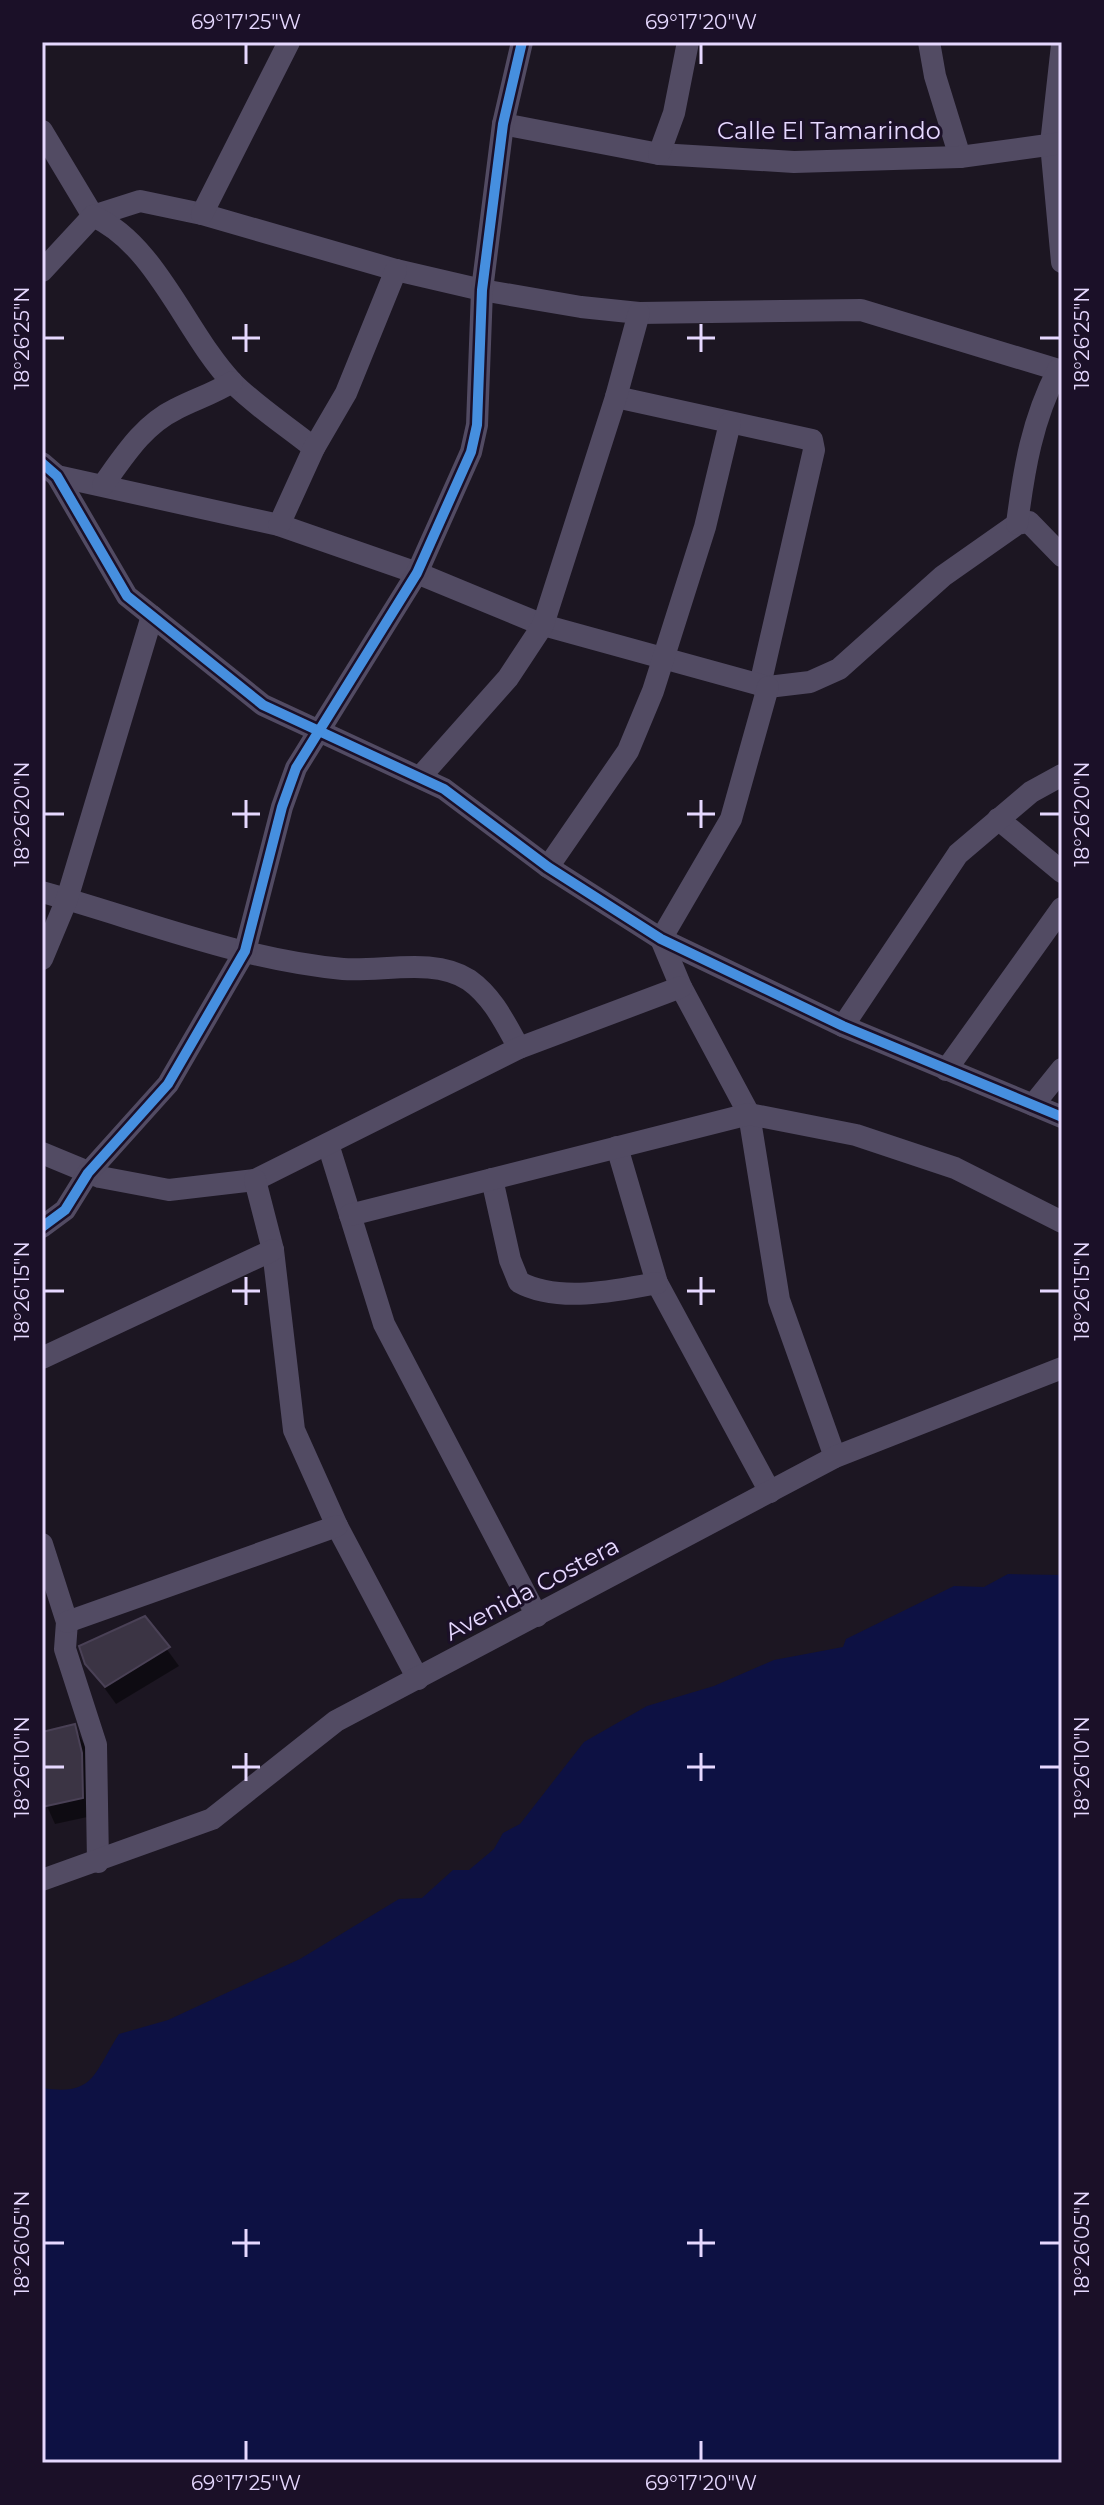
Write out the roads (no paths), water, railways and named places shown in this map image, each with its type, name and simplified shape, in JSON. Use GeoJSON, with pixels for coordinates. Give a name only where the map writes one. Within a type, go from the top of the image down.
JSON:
{"type":"FeatureCollection","features":[{"type":"Feature","properties":{"kind":"street"},"geometry":{"type":"LineString","coordinates":[[202,214],[289,42]]}},
{"type":"Feature","properties":{"kind":"street"},"geometry":{"type":"LineString","coordinates":[[42,1227],[65,1210],[88,1173],[168,1084],[245,951],[282,807],[296,768],[417,573],[471,452],[477,425],[482,290],[503,124],[522,42]]}},
{"type":"Feature","properties":{"kind":"street"},"geometry":{"type":"LineString","coordinates":[[659,154],[674,113],[688,42]]}},
{"type":"Feature","properties":{"kind":"street"},"geometry":{"type":"LineString","coordinates":[[929,42],[935,76],[960,157]]}},
{"type":"Feature","properties":{"kind":"street"},"geometry":{"type":"LineString","coordinates":[[1062,45],[1056,144],[1062,262]]}},
{"type":"Feature","properties":{"kind":"street","name":"Calle El Tamarindo"},"geometry":{"type":"LineString","coordinates":[[503,124],[659,154],[794,162],[960,157],[1056,144]]}},
{"type":"Feature","properties":{"kind":"street"},"geometry":{"type":"LineString","coordinates":[[42,131],[93,216],[115,226],[175,300],[232,382],[314,448]]}},
{"type":"Feature","properties":{"kind":"street"},"geometry":{"type":"LineString","coordinates":[[42,271],[93,216],[140,201],[202,214],[396,270],[482,290],[639,313],[861,310],[1060,371],[1041,402],[1025,456],[1017,524]]}},
{"type":"Feature","properties":{"kind":"street"},"geometry":{"type":"LineString","coordinates":[[279,525],[314,448],[346,393],[396,270]]}},
{"type":"Feature","properties":{"kind":"street"},"geometry":{"type":"LineString","coordinates":[[421,776],[508,678],[543,625],[616,397],[639,313]]}},
{"type":"Feature","properties":{"kind":"street"},"geometry":{"type":"LineString","coordinates":[[103,485],[138,436],[175,409],[203,400],[232,382]]}},
{"type":"Feature","properties":{"kind":"street"},"geometry":{"type":"LineString","coordinates":[[616,397],[804,436],[812,440],[814,450],[764,686],[731,819],[661,939]]}},
{"type":"Feature","properties":{"kind":"street"},"geometry":{"type":"LineString","coordinates":[[548,867],[628,751],[664,658],[705,527],[730,423]]}},
{"type":"Feature","properties":{"kind":"street"},"geometry":{"type":"LineString","coordinates":[[49,470],[279,525],[417,573],[543,625],[764,686],[810,682],[839,669],[943,576],[1017,524],[1029,522],[1039,528],[1062,556]]}},
{"type":"Feature","properties":{"kind":"street"},"geometry":{"type":"LineString","coordinates":[[49,470],[127,596],[263,705],[421,776],[548,867],[661,939],[843,1026],[1062,1117]]}},
{"type":"Feature","properties":{"kind":"street"},"geometry":{"type":"LineString","coordinates":[[42,959],[67,899],[152,616]]}},
{"type":"Feature","properties":{"kind":"street"},"geometry":{"type":"LineString","coordinates":[[843,1026],[958,854],[1031,792],[1062,775]]}},
{"type":"Feature","properties":{"kind":"street"},"geometry":{"type":"LineString","coordinates":[[998,819],[1062,872]]}},
{"type":"Feature","properties":{"kind":"street"},"geometry":{"type":"LineString","coordinates":[[42,892],[245,951],[343,969],[436,969],[468,979],[495,1005],[519,1048]]}},
{"type":"Feature","properties":{"kind":"street"},"geometry":{"type":"LineString","coordinates":[[946,1070],[1062,908]]}},
{"type":"Feature","properties":{"kind":"street"},"geometry":{"type":"LineString","coordinates":[[661,939],[681,987],[749,1114],[779,1300],[835,1457]]}},
{"type":"Feature","properties":{"kind":"street"},"geometry":{"type":"LineString","coordinates":[[42,1153],[88,1173],[169,1190],[255,1180],[519,1048],[681,987]]}},
{"type":"Feature","properties":{"kind":"street"},"geometry":{"type":"LineString","coordinates":[[1033,1105],[1062,1069]]}},
{"type":"Feature","properties":{"kind":"street"},"geometry":{"type":"LineString","coordinates":[[350,1215],[749,1114],[856,1135],[955,1168],[1062,1222]]}},
{"type":"Feature","properties":{"kind":"street"},"geometry":{"type":"LineString","coordinates":[[328,1144],[384,1324],[537,1616]]}},
{"type":"Feature","properties":{"kind":"street"},"geometry":{"type":"LineString","coordinates":[[617,1147],[657,1283],[770,1492]]}},
{"type":"Feature","properties":{"kind":"street"},"geometry":{"type":"LineString","coordinates":[[492,1179],[510,1260],[519,1282],[546,1292],[620,1290],[657,1283]]}},
{"type":"Feature","properties":{"kind":"street"},"geometry":{"type":"LineString","coordinates":[[255,1180],[273,1250],[294,1430],[337,1526],[418,1679]]}},
{"type":"Feature","properties":{"kind":"street"},"geometry":{"type":"LineString","coordinates":[[42,1358],[273,1250]]}},
{"type":"Feature","properties":{"kind":"street","name":"Avenida Costera"},"geometry":{"type":"LineString","coordinates":[[42,1880],[212,1819],[336,1721],[835,1457],[1059,1366]]}},
{"type":"Feature","properties":{"kind":"street"},"geometry":{"type":"LineString","coordinates":[[67,1622],[337,1526]]}},
{"type":"Feature","properties":{"kind":"street"},"geometry":{"type":"LineString","coordinates":[[42,1544],[67,1622],[65,1649],[96,1745],[98,1862]]}}]}
